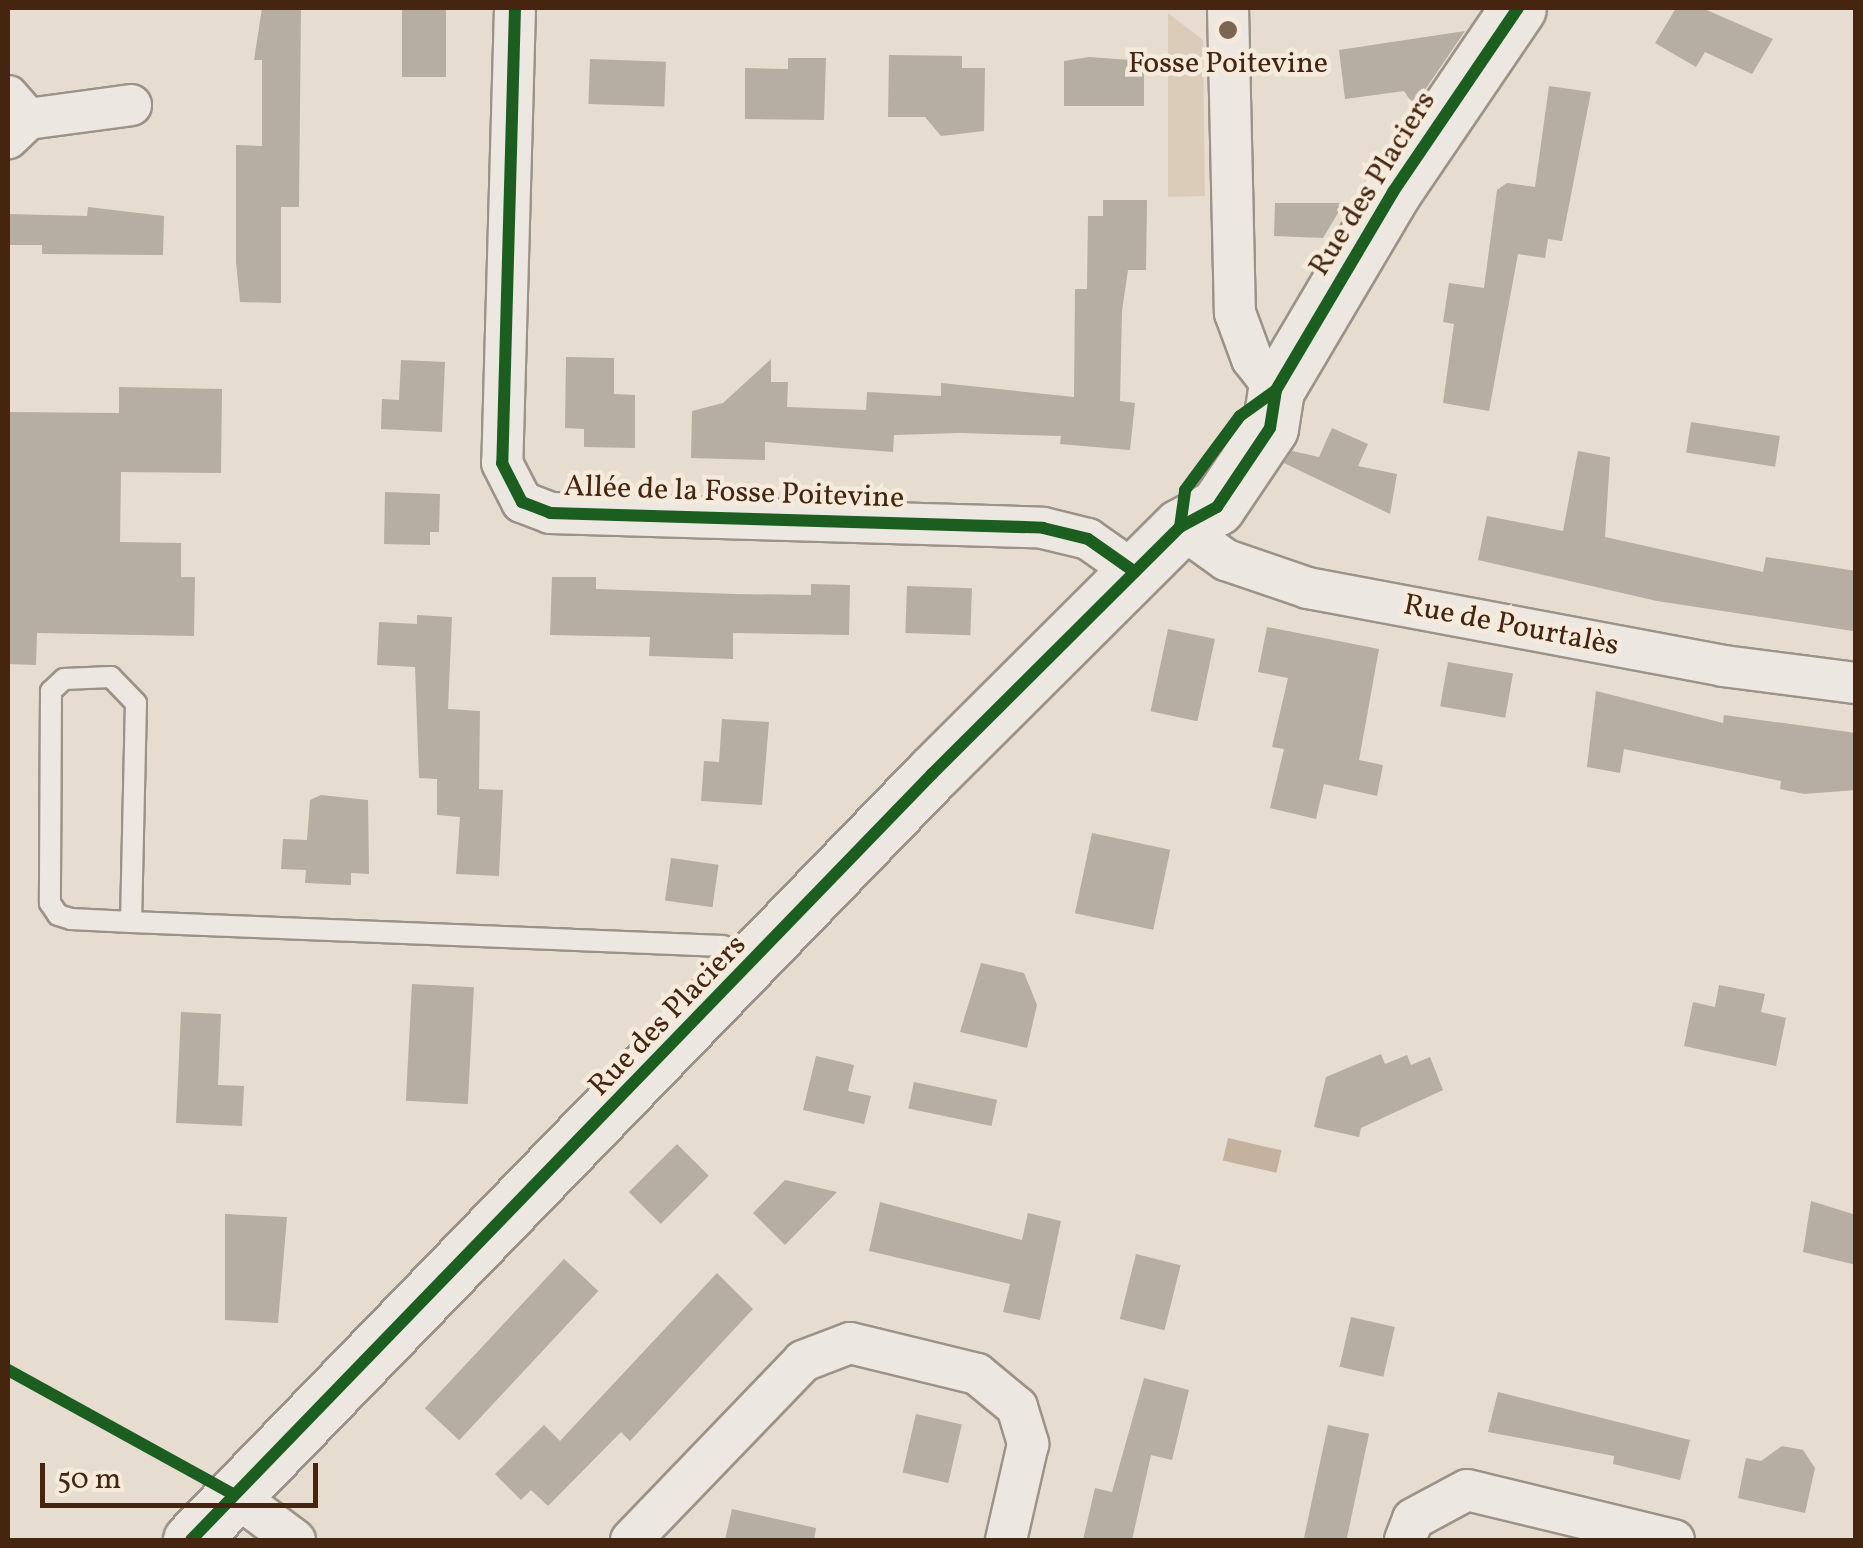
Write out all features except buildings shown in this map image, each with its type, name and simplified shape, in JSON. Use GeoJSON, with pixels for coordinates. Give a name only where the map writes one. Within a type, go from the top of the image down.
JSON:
{"type":"FeatureCollection","features":[{"type":"Feature","properties":{"kind":"street","name":"Allée de la Fosse Poitevine"},"geometry":{"type":"LineString","coordinates":[[515,8],[502,464],[522,502],[550,512],[1042,528],[1088,539],[1135,572]]}},
{"type":"Feature","properties":{"kind":"street"},"geometry":{"type":"LineString","coordinates":[[1228,8],[1235,312],[1252,359],[1276,390]]}},
{"type":"Feature","properties":{"kind":"street","name":"Rue des Placiers"},"geometry":{"type":"LineString","coordinates":[[191,1540],[1180,526],[1217,508],[1270,428],[1276,390],[1393,192],[1518,8]]}},
{"type":"Feature","properties":{"kind":"street"},"geometry":{"type":"LineString","coordinates":[[14,118],[132,105]]}},
{"type":"Feature","properties":{"kind":"street","name":"Rue de Pourtalès"},"geometry":{"type":"LineString","coordinates":[[1180,526],[1226,560],[1308,588],[1856,683]]}},
{"type":"Feature","properties":{"kind":"street"},"geometry":{"type":"LineString","coordinates":[[631,1540],[804,1361],[850,1342],[977,1374],[1018,1406],[1028,1444],[1006,1540]]}},
{"type":"Feature","properties":{"kind":"street"},"geometry":{"type":"LineString","coordinates":[[1406,1540],[1414,1519],[1467,1490],[1674,1540]]}},
{"type":"Feature","properties":{"kind":"street"},"geometry":{"type":"LineString","coordinates":[[234,1494],[296,1540]]}},
{"type":"Feature","properties":{"kind":"lane"},"geometry":{"type":"LineString","coordinates":[[131,922],[136,704],[112,678],[64,680],[51,692],[50,902],[71,919],[131,922],[723,946],[755,963]]}},
{"type":"Feature","properties":{"kind":"shaded area"},"geometry":{"type":"Polygon","coordinates":[[[1168,13],[1203,40],[1205,196],[1168,197],[1168,13]]]}},
{"type":"Feature","properties":{"kind":"shaded area"},"geometry":{"type":"Polygon","coordinates":[[[1228,1138],[1282,1150],[1276,1173],[1223,1160],[1228,1138]]]}},
{"type":"Feature","properties":{"kind":"cycle path"},"geometry":{"type":"LineString","coordinates":[[515,8],[502,463],[522,502],[550,513],[1043,528],[1088,539],[1135,572]]}},
{"type":"Feature","properties":{"kind":"cycle path"},"geometry":{"type":"LineString","coordinates":[[191,1540],[932,774],[1180,527],[1217,507],[1270,428],[1276,390],[1393,192],[1518,8]]}},
{"type":"Feature","properties":{"kind":"cycle path"},"geometry":{"type":"LineString","coordinates":[[1180,527],[1185,490],[1240,416],[1276,390]]}},
{"type":"Feature","properties":{"kind":"cycle path"},"geometry":{"type":"LineString","coordinates":[[8,1370],[233,1494]]}},
{"type":"Feature","properties":{"kind":"place","name":"Fosse Poitevine"},"geometry":{"type":"Point","coordinates":[1228,30]}}]}
